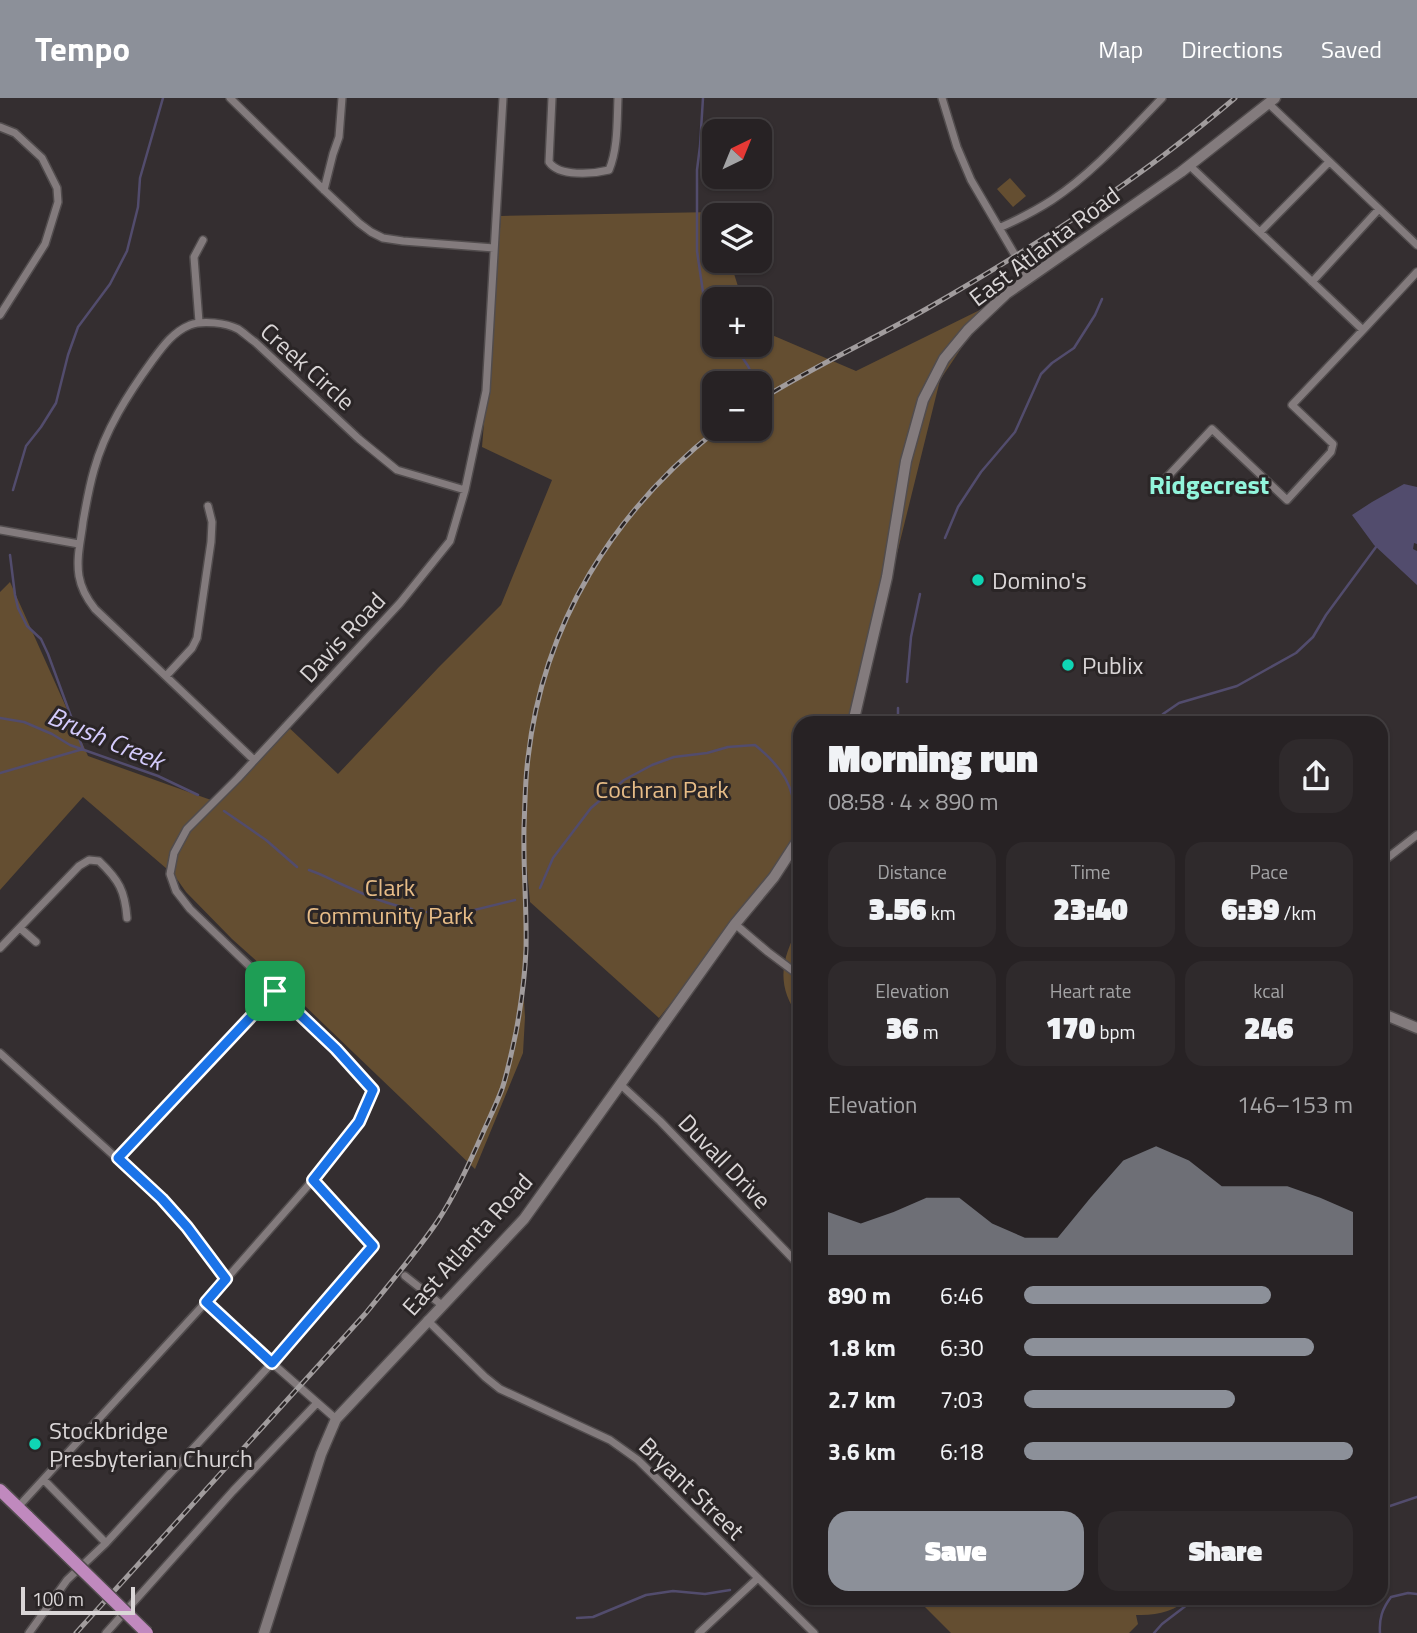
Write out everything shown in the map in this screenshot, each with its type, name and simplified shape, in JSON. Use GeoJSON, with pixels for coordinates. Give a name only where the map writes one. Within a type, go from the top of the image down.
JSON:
{"type":"FeatureCollection","features":[{"type":"Feature","properties":{"kind":"highway"},"geometry":{"type":"LineString","coordinates":[[0,1490],[147,1633]]}},
{"type":"Feature","properties":{"kind":"street"},"geometry":{"type":"LineString","coordinates":[[230,98],[324,190],[372,232],[383,238],[403,241],[494,248]]}},
{"type":"Feature","properties":{"kind":"street"},"geometry":{"type":"LineString","coordinates":[[324,190],[340,137],[342,98]]}},
{"type":"Feature","properties":{"kind":"street","name":"Davis Road"},"geometry":{"type":"LineString","coordinates":[[313,1180],[359,1122],[373,1090],[336,1049],[190,909],[176,891],[170,874],[174,853],[187,829],[400,603],[450,541],[465,490],[486,391],[503,98]]}},
{"type":"Feature","properties":{"kind":"street"},"geometry":{"type":"LineString","coordinates":[[552,98],[549,162],[552,168],[564,172],[609,170],[614,147],[618,98]]}},
{"type":"Feature","properties":{"kind":"street"},"geometry":{"type":"LineString","coordinates":[[942,98],[949,125],[971,180],[1029,279]]}},
{"type":"Feature","properties":{"kind":"street"},"geometry":{"type":"LineString","coordinates":[[999,228],[1035,211],[1071,186],[1163,98]]}},
{"type":"Feature","properties":{"kind":"street"},"geometry":{"type":"LineString","coordinates":[[1271,101],[1329,162],[1417,245]]}},
{"type":"Feature","properties":{"kind":"street","name":"East Atlanta Road"},"geometry":{"type":"LineString","coordinates":[[855,716],[887,577],[906,461],[923,400],[944,359],[956,342],[1006,294],[1189,165],[1271,101]]}},
{"type":"Feature","properties":{"kind":"street"},"geometry":{"type":"LineString","coordinates":[[0,127],[15,133],[43,158],[57,188],[58,202],[45,244],[0,315]]}},
{"type":"Feature","properties":{"kind":"street"},"geometry":{"type":"LineString","coordinates":[[1260,232],[1329,162]]}},
{"type":"Feature","properties":{"kind":"street"},"geometry":{"type":"LineString","coordinates":[[1189,165],[1363,330]]}},
{"type":"Feature","properties":{"kind":"street"},"geometry":{"type":"LineString","coordinates":[[1312,282],[1379,209]]}},
{"type":"Feature","properties":{"kind":"street"},"geometry":{"type":"LineString","coordinates":[[203,240],[194,257],[199,322],[176,332],[165,343],[122,405],[106,437],[87,498],[79,544],[79,578],[88,601],[107,621],[254,760]]}},
{"type":"Feature","properties":{"kind":"street"},"geometry":{"type":"LineString","coordinates":[[1156,489],[1212,429],[1287,500],[1331,452],[1333,444],[1292,405],[1417,272]]}},
{"type":"Feature","properties":{"kind":"street","name":"Creek Circle"},"geometry":{"type":"LineString","coordinates":[[199,322],[237,329],[255,342],[359,439],[397,470],[465,490]]}},
{"type":"Feature","properties":{"kind":"street"},"geometry":{"type":"LineString","coordinates":[[166,676],[192,648],[197,638],[211,542],[212,522],[208,506]]}},
{"type":"Feature","properties":{"kind":"street"},"geometry":{"type":"LineString","coordinates":[[0,530],[79,544]]}},
{"type":"Feature","properties":{"kind":"street"},"geometry":{"type":"LineString","coordinates":[[1388,858],[1417,835]]}},
{"type":"Feature","properties":{"kind":"street","name":"East Atlanta Road"},"geometry":{"type":"LineString","coordinates":[[264,1633],[321,1454],[336,1419],[524,1219],[735,924],[774,877],[793,848]]}},
{"type":"Feature","properties":{"kind":"street"},"geometry":{"type":"LineString","coordinates":[[0,948],[79,866],[89,860],[99,861],[118,883],[125,898],[127,918]]}},
{"type":"Feature","properties":{"kind":"street"},"geometry":{"type":"LineString","coordinates":[[735,924],[793,971]]}},
{"type":"Feature","properties":{"kind":"street"},"geometry":{"type":"LineString","coordinates":[[20,928],[36,942]]}},
{"type":"Feature","properties":{"kind":"street"},"geometry":{"type":"LineString","coordinates":[[118,1158],[275,991]]}},
{"type":"Feature","properties":{"kind":"street"},"geometry":{"type":"LineString","coordinates":[[1388,1016],[1417,1028]]}},
{"type":"Feature","properties":{"kind":"street"},"geometry":{"type":"LineString","coordinates":[[0,1053],[170,1208],[226,1279]]}},
{"type":"Feature","properties":{"kind":"street","name":"Duvall Drive"},"geometry":{"type":"LineString","coordinates":[[621,1084],[793,1259]]}},
{"type":"Feature","properties":{"kind":"street"},"geometry":{"type":"LineString","coordinates":[[18,1507],[206,1302],[313,1180],[373,1246],[272,1363],[106,1543],[67,1580],[29,1633]]}},
{"type":"Feature","properties":{"kind":"street"},"geometry":{"type":"LineString","coordinates":[[405,1276],[443,1306]]}},
{"type":"Feature","properties":{"kind":"street"},"geometry":{"type":"LineString","coordinates":[[206,1302],[336,1419]]}},
{"type":"Feature","properties":{"kind":"street","name":"Bryant Street"},"geometry":{"type":"LineString","coordinates":[[427,1320],[500,1389],[610,1440],[638,1460],[814,1633]]}},
{"type":"Feature","properties":{"kind":"street"},"geometry":{"type":"LineString","coordinates":[[106,1633],[233,1491],[317,1404]]}},
{"type":"Feature","properties":{"kind":"street"},"geometry":{"type":"LineString","coordinates":[[44,1480],[106,1543]]}},
{"type":"Feature","properties":{"kind":"street"},"geometry":{"type":"LineString","coordinates":[[699,1633],[758,1578]]}},
{"type":"Feature","properties":{"kind":"green space"},"geometry":{"type":"Polygon","coordinates":[[[1010,178],[1026,196],[1013,207],[997,189],[1010,178]]]}},
{"type":"Feature","properties":{"kind":"green space"},"geometry":{"type":"Polygon","coordinates":[[[702,212],[702,273],[734,273],[738,287],[702,287],[702,357],[772,357],[772,335],[856,371],[990,305],[940,380],[857,716],[793,716],[793,850],[659,1018],[530,902],[525,849],[523,1053],[475,1169],[232,939],[186,892],[174,875],[83,797],[0,890],[0,592],[10,582],[88,756],[211,800],[183,829],[180,849],[187,829],[254,760],[283,722],[338,774],[501,605],[552,480],[482,447],[501,216],[702,212]]]}},
{"type":"Feature","properties":{"kind":"green space"},"geometry":{"type":"Polygon","coordinates":[[[793,939],[793,1008],[784,983],[788,949],[793,939]]]}},
{"type":"Feature","properties":{"kind":"green space"},"geometry":{"type":"Polygon","coordinates":[[[923,1605],[1180,1605],[1165,1612],[1136,1615],[1138,1624],[1129,1633],[951,1633],[923,1605]]]}},
{"type":"Feature","properties":{"kind":"shaded area"},"geometry":{"type":"Polygon","coordinates":[[[1404,484],[1417,487],[1417,544],[1414,543],[1413,549],[1417,551],[1417,585],[1374,545],[1352,515],[1404,484]]]}},
{"type":"Feature","properties":{"kind":"waterway"},"geometry":{"type":"LineString","coordinates":[[13,490],[26,446],[56,403],[78,327],[110,284],[127,251],[138,207],[140,178],[163,98]]}},
{"type":"Feature","properties":{"kind":"waterway"},"geometry":{"type":"LineString","coordinates":[[702,287],[697,251],[697,170],[703,98]]}},
{"type":"Feature","properties":{"kind":"waterway"},"geometry":{"type":"LineString","coordinates":[[945,538],[958,507],[981,472],[1015,432],[1041,374],[1074,348],[1102,299]]}},
{"type":"Feature","properties":{"kind":"waterway"},"geometry":{"type":"LineString","coordinates":[[742,357],[750,371]]}},
{"type":"Feature","properties":{"kind":"waterway"},"geometry":{"type":"LineString","coordinates":[[1162,716],[1179,703],[1237,686],[1296,653],[1313,637],[1376,547]]}},
{"type":"Feature","properties":{"kind":"waterway"},"geometry":{"type":"LineString","coordinates":[[10,555],[18,608],[27,626],[41,639],[48,654],[83,749]]}},
{"type":"Feature","properties":{"kind":"waterway"},"geometry":{"type":"LineString","coordinates":[[907,682],[911,637],[920,594]]}},
{"type":"Feature","properties":{"kind":"waterway"},"geometry":{"type":"LineString","coordinates":[[898,708],[898,716]]}},
{"type":"Feature","properties":{"kind":"waterway","name":"Brush Creek"},"geometry":{"type":"LineString","coordinates":[[0,718],[24,722],[70,745],[158,776],[198,795]]}},
{"type":"Feature","properties":{"kind":"waterway","name":"Brush Creek"},"geometry":{"type":"LineString","coordinates":[[540,888],[553,858],[591,808],[624,780],[674,757],[755,745],[782,773],[793,798]]}},
{"type":"Feature","properties":{"kind":"waterway"},"geometry":{"type":"LineString","coordinates":[[0,773],[83,749]]}},
{"type":"Feature","properties":{"kind":"waterway","name":"Brush Creek"},"geometry":{"type":"LineString","coordinates":[[224,811],[266,840],[297,867]]}},
{"type":"Feature","properties":{"kind":"waterway","name":"Brush Creek"},"geometry":{"type":"LineString","coordinates":[[309,870],[376,899],[412,909]]}},
{"type":"Feature","properties":{"kind":"waterway","name":"Brush Creek"},"geometry":{"type":"LineString","coordinates":[[427,912],[450,916],[515,900]]}},
{"type":"Feature","properties":{"kind":"waterway","name":"Brush Creek"},"geometry":{"type":"LineString","coordinates":[[1388,1507],[1417,1497]]}},
{"type":"Feature","properties":{"kind":"waterway"},"geometry":{"type":"LineString","coordinates":[[577,1618],[593,1617],[646,1595],[673,1591],[705,1594],[730,1590]]}},
{"type":"Feature","properties":{"kind":"waterway"},"geometry":{"type":"LineString","coordinates":[[1388,1602],[1391,1597],[1417,1594]]}},
{"type":"Feature","properties":{"kind":"waterway"},"geometry":{"type":"LineString","coordinates":[[1154,1633],[1187,1605]]}},
{"type":"Feature","properties":{"kind":"waterway"},"geometry":{"type":"LineString","coordinates":[[1380,1633],[1386,1605]]}},
{"type":"Feature","properties":{"kind":"railway"},"geometry":{"type":"LineString","coordinates":[[772,393],[928,308],[1048,236],[1125,184],[1235,98]]}},
{"type":"Feature","properties":{"kind":"railway"},"geometry":{"type":"LineString","coordinates":[[76,1633],[366,1313],[444,1212],[502,1089],[518,1022],[526,949],[526,775],[536,709],[549,662],[567,617],[589,574],[616,534],[646,497],[680,461],[704,441]]}},
{"type":"Feature","properties":{"kind":"place","name":"Domino's"},"geometry":{"type":"Point","coordinates":[978,580]}},
{"type":"Feature","properties":{"kind":"place","name":"Publix"},"geometry":{"type":"Point","coordinates":[1068,665]}},
{"type":"Feature","properties":{"kind":"place","name":"Stockbridge Presbyterian Church"},"geometry":{"type":"Point","coordinates":[35,1444]}},
{"type":"Feature","properties":{"kind":"district","name":"Ridgecrest"},"geometry":{"type":"Point","coordinates":[1209,484]}},
{"type":"Feature","properties":{"kind":"route"},"geometry":{"type":"LineString","coordinates":[[275,991],[336,1049],[373,1090],[359,1122],[313,1180],[373,1246],[272,1363],[206,1302],[226,1279],[187,1227],[162,1199],[118,1158],[275,991]]}},
{"type":"Feature","properties":{"kind":"park label","name":"Cochran Park"},"geometry":{"type":"Point","coordinates":[662,789]}},
{"type":"Feature","properties":{"kind":"park label","name":"Clark Community Park"},"geometry":{"type":"Point","coordinates":[390,901]}}]}
